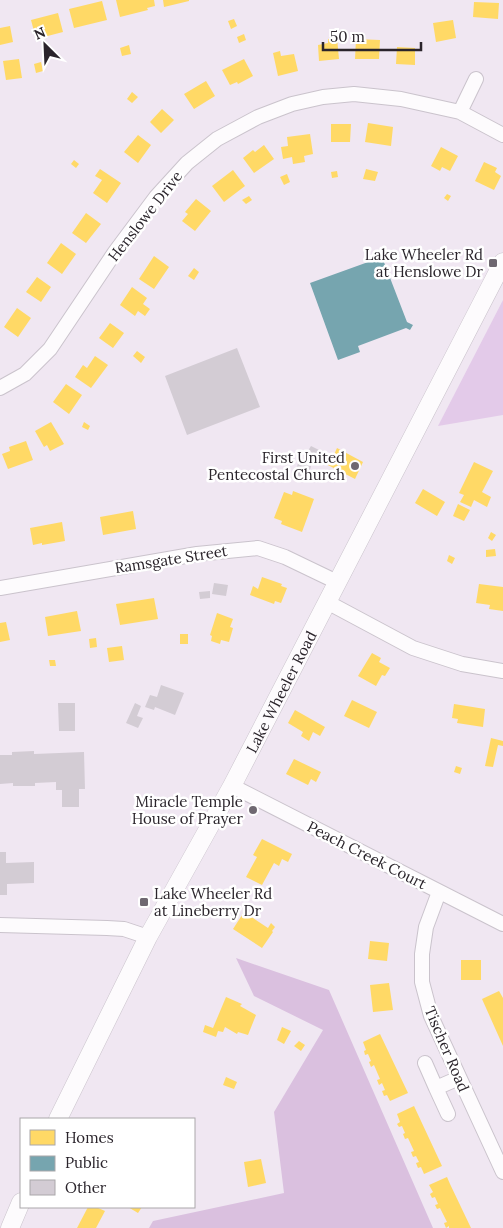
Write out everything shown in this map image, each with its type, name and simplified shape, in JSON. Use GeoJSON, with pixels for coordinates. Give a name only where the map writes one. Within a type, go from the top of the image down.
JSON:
{"type":"FeatureCollection","features":[{"type":"Feature","properties":{"kind":"main road","name":"Lake Wheeler Road"},"geometry":{"type":"LineString","coordinates":[[58,1118],[148,937],[232,786],[503,262]]}},
{"type":"Feature","properties":{"kind":"main road"},"geometry":{"type":"LineString","coordinates":[[10,1228],[20,1204]]}},
{"type":"Feature","properties":{"kind":"street"},"geometry":{"type":"LineString","coordinates":[[460,112],[476,79]]}},
{"type":"Feature","properties":{"kind":"street","name":"Henslowe Drive"},"geometry":{"type":"LineString","coordinates":[[0,388],[25,374],[50,349],[115,252],[156,197],[187,163],[217,139],[258,117],[292,104],[323,97],[354,94],[401,99],[460,112],[503,135]]}},
{"type":"Feature","properties":{"kind":"street","name":"Ramsgate Street"},"geometry":{"type":"LineString","coordinates":[[0,588],[194,554],[258,548],[285,557],[337,582]]}},
{"type":"Feature","properties":{"kind":"street"},"geometry":{"type":"LineString","coordinates":[[327,602],[413,648],[462,664],[503,671]]}},
{"type":"Feature","properties":{"kind":"street","name":"Peach Creek Court"},"geometry":{"type":"LineString","coordinates":[[232,786],[503,924]]}},
{"type":"Feature","properties":{"kind":"street","name":"Tischer Road"},"geometry":{"type":"LineString","coordinates":[[439,892],[426,927],[422,954],[422,982],[431,1016],[503,1172]]}},
{"type":"Feature","properties":{"kind":"street"},"geometry":{"type":"LineString","coordinates":[[0,925],[124,929],[148,937]]}},
{"type":"Feature","properties":{"kind":"street"},"geometry":{"type":"LineString","coordinates":[[424,1063],[448,1114]]}},
{"type":"Feature","properties":{"kind":"street"},"geometry":{"type":"LineString","coordinates":[[436,1088],[459,1078]]}},
{"type":"Feature","properties":{"kind":"shaded area"},"geometry":{"type":"Polygon","coordinates":[[[503,300],[503,415],[438,426],[503,300]]]}},
{"type":"Feature","properties":{"kind":"shaded area"},"geometry":{"type":"Polygon","coordinates":[[[236,958],[329,990],[433,1228],[149,1228],[153,1221],[284,1193],[274,1112],[323,1030],[254,996],[236,958]]]}},
{"type":"Feature","properties":{"kind":"building: Homes"},"geometry":{"type":"Polygon","coordinates":[[[116,0],[154,0],[155,6],[147,8],[148,10],[120,17],[116,0]]]}},
{"type":"Feature","properties":{"kind":"building: Homes"},"geometry":{"type":"Polygon","coordinates":[[[163,0],[189,0],[189,1],[164,7],[163,0]]]}},
{"type":"Feature","properties":{"kind":"building: Homes"},"geometry":{"type":"Polygon","coordinates":[[[102,1],[107,20],[74,28],[69,9],[102,1]]]}},
{"type":"Feature","properties":{"kind":"building: Homes"},"geometry":{"type":"Polygon","coordinates":[[[474,2],[499,3],[498,19],[473,17],[474,2]]]}},
{"type":"Feature","properties":{"kind":"building: Homes"},"geometry":{"type":"Polygon","coordinates":[[[58,13],[63,32],[36,39],[31,20],[58,13]]]}},
{"type":"Feature","properties":{"kind":"building: Homes"},"geometry":{"type":"Polygon","coordinates":[[[234,19],[237,26],[231,29],[228,21],[234,19]]]}},
{"type":"Feature","properties":{"kind":"building: Homes"},"geometry":{"type":"Polygon","coordinates":[[[453,20],[456,38],[436,42],[433,23],[453,20]]]}},
{"type":"Feature","properties":{"kind":"building: Homes"},"geometry":{"type":"Polygon","coordinates":[[[10,26],[13,42],[0,45],[0,28],[10,26]]]}},
{"type":"Feature","properties":{"kind":"building: Homes"},"geometry":{"type":"Polygon","coordinates":[[[244,34],[246,40],[239,43],[237,37],[244,34]]]}},
{"type":"Feature","properties":{"kind":"building: Homes"},"geometry":{"type":"Polygon","coordinates":[[[337,38],[339,59],[319,61],[318,45],[328,43],[328,39],[337,38]]]}},
{"type":"Feature","properties":{"kind":"building: Homes"},"geometry":{"type":"Polygon","coordinates":[[[356,39],[380,40],[379,59],[355,59],[356,39]]]}},
{"type":"Feature","properties":{"kind":"building: Homes"},"geometry":{"type":"Polygon","coordinates":[[[129,45],[131,54],[122,56],[120,48],[129,45]]]}},
{"type":"Feature","properties":{"kind":"building: Homes"},"geometry":{"type":"Polygon","coordinates":[[[397,47],[415,48],[415,65],[396,64],[397,47]]]}},
{"type":"Feature","properties":{"kind":"building: Homes"},"geometry":{"type":"Polygon","coordinates":[[[280,51],[281,56],[294,54],[298,71],[278,76],[273,53],[280,51]]]}},
{"type":"Feature","properties":{"kind":"building: Homes"},"geometry":{"type":"Polygon","coordinates":[[[19,59],[22,78],[6,80],[3,61],[19,59]]]}},
{"type":"Feature","properties":{"kind":"building: Homes"},"geometry":{"type":"Polygon","coordinates":[[[244,59],[253,76],[238,84],[237,82],[230,85],[222,70],[244,59]]]}},
{"type":"Feature","properties":{"kind":"building: Homes"},"geometry":{"type":"Polygon","coordinates":[[[41,62],[43,71],[36,73],[34,64],[41,62]]]}},
{"type":"Feature","properties":{"kind":"building: Homes"},"geometry":{"type":"Polygon","coordinates":[[[206,81],[215,96],[194,109],[184,94],[206,81]]]}},
{"type":"Feature","properties":{"kind":"building: Homes"},"geometry":{"type":"Polygon","coordinates":[[[132,92],[138,97],[132,103],[127,99],[132,92]]]}},
{"type":"Feature","properties":{"kind":"building: Homes"},"geometry":{"type":"Polygon","coordinates":[[[162,109],[174,120],[161,133],[150,122],[162,109]]]}},
{"type":"Feature","properties":{"kind":"building: Homes"},"geometry":{"type":"Polygon","coordinates":[[[368,123],[393,127],[391,146],[365,142],[368,123]]]}},
{"type":"Feature","properties":{"kind":"building: Homes"},"geometry":{"type":"Polygon","coordinates":[[[331,124],[351,124],[350,142],[331,142],[331,124]]]}},
{"type":"Feature","properties":{"kind":"building: Homes"},"geometry":{"type":"Polygon","coordinates":[[[310,134],[313,154],[304,156],[305,162],[293,164],[292,157],[283,159],[281,147],[288,146],[287,137],[310,134]]]}},
{"type":"Feature","properties":{"kind":"building: Homes"},"geometry":{"type":"Polygon","coordinates":[[[138,135],[151,145],[138,163],[124,152],[138,135]]]}},
{"type":"Feature","properties":{"kind":"building: Homes"},"geometry":{"type":"Polygon","coordinates":[[[264,145],[274,159],[254,173],[243,158],[253,150],[255,152],[264,145]]]}},
{"type":"Feature","properties":{"kind":"building: Homes"},"geometry":{"type":"Polygon","coordinates":[[[441,147],[458,156],[450,171],[442,167],[440,171],[431,166],[441,147]]]}},
{"type":"Feature","properties":{"kind":"building: Homes"},"geometry":{"type":"Polygon","coordinates":[[[74,160],[79,164],[76,168],[71,164],[74,160]]]}},
{"type":"Feature","properties":{"kind":"building: Homes"},"geometry":{"type":"Polygon","coordinates":[[[484,162],[497,168],[495,172],[501,176],[494,190],[475,181],[484,162]]]}},
{"type":"Feature","properties":{"kind":"building: Homes"},"geometry":{"type":"Polygon","coordinates":[[[100,169],[121,183],[107,203],[93,193],[102,180],[95,176],[100,169]]]}},
{"type":"Feature","properties":{"kind":"building: Homes"},"geometry":{"type":"Polygon","coordinates":[[[366,169],[378,172],[375,181],[363,179],[366,169]]]}},
{"type":"Feature","properties":{"kind":"building: Homes"},"geometry":{"type":"Polygon","coordinates":[[[233,170],[245,186],[224,202],[212,186],[233,170]]]}},
{"type":"Feature","properties":{"kind":"building: Homes"},"geometry":{"type":"Polygon","coordinates":[[[337,171],[338,177],[332,178],[331,172],[337,171]]]}},
{"type":"Feature","properties":{"kind":"building: Homes"},"geometry":{"type":"Polygon","coordinates":[[[287,174],[290,182],[284,185],[280,177],[287,174]]]}},
{"type":"Feature","properties":{"kind":"building: Homes"},"geometry":{"type":"Polygon","coordinates":[[[447,194],[451,196],[448,201],[444,198],[447,194]]]}},
{"type":"Feature","properties":{"kind":"building: Homes"},"geometry":{"type":"Polygon","coordinates":[[[249,196],[252,200],[246,204],[242,200],[249,196]]]}},
{"type":"Feature","properties":{"kind":"building: Homes"},"geometry":{"type":"Polygon","coordinates":[[[196,199],[211,211],[195,231],[182,221],[188,214],[185,212],[196,199]]]}},
{"type":"Feature","properties":{"kind":"building: Homes"},"geometry":{"type":"Polygon","coordinates":[[[86,213],[101,224],[86,243],[72,233],[86,213]]]}},
{"type":"Feature","properties":{"kind":"building: Homes"},"geometry":{"type":"Polygon","coordinates":[[[61,243],[76,254],[62,274],[47,263],[61,243]]]}},
{"type":"Feature","properties":{"kind":"building: Homes"},"geometry":{"type":"Polygon","coordinates":[[[154,256],[169,267],[154,289],[139,279],[154,256]]]}},
{"type":"Feature","properties":{"kind":"building: Homes"},"geometry":{"type":"Polygon","coordinates":[[[194,268],[199,272],[194,280],[188,276],[194,268]]]}},
{"type":"Feature","properties":{"kind":"building: Homes"},"geometry":{"type":"Polygon","coordinates":[[[37,277],[51,287],[41,302],[26,292],[37,277]]]}},
{"type":"Feature","properties":{"kind":"building: Homes"},"geometry":{"type":"Polygon","coordinates":[[[132,287],[147,298],[143,304],[150,309],[145,316],[138,311],[135,316],[120,305],[132,287]]]}},
{"type":"Feature","properties":{"kind":"building: Homes"},"geometry":{"type":"Polygon","coordinates":[[[17,308],[31,318],[18,337],[4,327],[17,308]]]}},
{"type":"Feature","properties":{"kind":"building: Homes"},"geometry":{"type":"Polygon","coordinates":[[[110,323],[124,333],[113,348],[99,338],[110,323]]]}},
{"type":"Feature","properties":{"kind":"building: Homes"},"geometry":{"type":"Polygon","coordinates":[[[137,351],[145,357],[141,363],[133,356],[137,351]]]}},
{"type":"Feature","properties":{"kind":"building: Homes"},"geometry":{"type":"Polygon","coordinates":[[[95,356],[108,365],[91,388],[75,377],[83,365],[87,368],[95,356]]]}},
{"type":"Feature","properties":{"kind":"building: Homes"},"geometry":{"type":"Polygon","coordinates":[[[66,384],[82,395],[69,414],[53,402],[66,384]]]}},
{"type":"Feature","properties":{"kind":"building: Homes"},"geometry":{"type":"Polygon","coordinates":[[[51,422],[64,444],[50,451],[47,445],[44,447],[35,431],[51,422]]]}},
{"type":"Feature","properties":{"kind":"building: Homes"},"geometry":{"type":"Polygon","coordinates":[[[84,422],[90,426],[88,430],[82,427],[84,422]]]}},
{"type":"Feature","properties":{"kind":"building: Homes"},"geometry":{"type":"Polygon","coordinates":[[[26,441],[33,460],[8,469],[2,454],[10,451],[9,447],[26,441]]]}},
{"type":"Feature","properties":{"kind":"building: Homes"},"geometry":{"type":"Polygon","coordinates":[[[337,448],[363,462],[355,479],[324,463],[328,455],[333,457],[337,448]]]}},
{"type":"Feature","properties":{"kind":"building: Homes"},"geometry":{"type":"Polygon","coordinates":[[[474,462],[493,471],[482,492],[491,497],[487,507],[474,500],[471,507],[460,502],[464,495],[459,493],[474,462]]]}},
{"type":"Feature","properties":{"kind":"building: Homes"},"geometry":{"type":"Polygon","coordinates":[[[423,489],[445,502],[437,516],[415,503],[423,489]]]}},
{"type":"Feature","properties":{"kind":"building: Homes"},"geometry":{"type":"Polygon","coordinates":[[[293,491],[314,499],[302,532],[281,524],[282,521],[274,518],[284,492],[292,495],[293,491]]]}},
{"type":"Feature","properties":{"kind":"building: Homes"},"geometry":{"type":"Polygon","coordinates":[[[458,504],[470,510],[464,521],[453,516],[458,504]]]}},
{"type":"Feature","properties":{"kind":"building: Homes"},"geometry":{"type":"Polygon","coordinates":[[[133,511],[136,529],[103,535],[100,517],[133,511]]]}},
{"type":"Feature","properties":{"kind":"building: Homes"},"geometry":{"type":"Polygon","coordinates":[[[62,522],[65,541],[33,545],[30,528],[62,522]]]}},
{"type":"Feature","properties":{"kind":"building: Homes"},"geometry":{"type":"Polygon","coordinates":[[[491,532],[496,535],[492,541],[488,538],[491,532]]]}},
{"type":"Feature","properties":{"kind":"building: Homes"},"geometry":{"type":"Polygon","coordinates":[[[495,549],[496,556],[486,557],[486,550],[495,549]]]}},
{"type":"Feature","properties":{"kind":"building: Homes"},"geometry":{"type":"Polygon","coordinates":[[[449,555],[455,558],[452,564],[447,561],[449,555]]]}},
{"type":"Feature","properties":{"kind":"building: Homes"},"geometry":{"type":"Polygon","coordinates":[[[262,577],[282,584],[281,586],[287,588],[281,603],[275,601],[274,604],[250,595],[253,586],[258,589],[262,577]]]}},
{"type":"Feature","properties":{"kind":"building: Homes"},"geometry":{"type":"Polygon","coordinates":[[[479,584],[503,587],[503,611],[489,609],[490,605],[476,603],[479,584]]]}},
{"type":"Feature","properties":{"kind":"building: Homes"},"geometry":{"type":"Polygon","coordinates":[[[154,598],[158,619],[120,625],[116,604],[154,598]]]}},
{"type":"Feature","properties":{"kind":"building: Homes"},"geometry":{"type":"Polygon","coordinates":[[[77,611],[81,631],[48,636],[45,617],[77,611]]]}},
{"type":"Feature","properties":{"kind":"building: Homes"},"geometry":{"type":"Polygon","coordinates":[[[217,613],[233,619],[230,627],[233,628],[229,642],[221,640],[220,644],[211,641],[212,636],[210,635],[217,613]]]}},
{"type":"Feature","properties":{"kind":"building: Homes"},"geometry":{"type":"Polygon","coordinates":[[[6,622],[10,640],[0,642],[0,623],[6,622]]]}},
{"type":"Feature","properties":{"kind":"building: Homes"},"geometry":{"type":"Polygon","coordinates":[[[180,634],[188,634],[188,644],[180,644],[180,634]]]}},
{"type":"Feature","properties":{"kind":"building: Homes"},"geometry":{"type":"Polygon","coordinates":[[[96,638],[97,647],[90,648],[89,639],[96,638]]]}},
{"type":"Feature","properties":{"kind":"building: Homes"},"geometry":{"type":"Polygon","coordinates":[[[122,646],[124,660],[109,662],[107,648],[122,646]]]}},
{"type":"Feature","properties":{"kind":"building: Homes"},"geometry":{"type":"Polygon","coordinates":[[[372,653],[381,658],[379,662],[390,668],[385,676],[382,675],[376,686],[358,676],[372,653]]]}},
{"type":"Feature","properties":{"kind":"building: Homes"},"geometry":{"type":"Polygon","coordinates":[[[49,660],[55,660],[56,666],[50,666],[49,660]]]}},
{"type":"Feature","properties":{"kind":"building: Homes"},"geometry":{"type":"Polygon","coordinates":[[[352,700],[377,712],[369,728],[344,716],[352,700]]]}},
{"type":"Feature","properties":{"kind":"building: Homes"},"geometry":{"type":"Polygon","coordinates":[[[454,704],[485,709],[483,727],[457,723],[458,719],[452,718],[454,704]]]}},
{"type":"Feature","properties":{"kind":"building: Homes"},"geometry":{"type":"Polygon","coordinates":[[[295,710],[325,727],[320,736],[313,732],[309,741],[301,736],[303,732],[288,723],[295,710]]]}},
{"type":"Feature","properties":{"kind":"building: Homes"},"geometry":{"type":"Polygon","coordinates":[[[491,738],[503,741],[503,746],[498,745],[493,767],[485,766],[491,738]]]}},
{"type":"Feature","properties":{"kind":"building: Homes"},"geometry":{"type":"Polygon","coordinates":[[[294,759],[321,772],[316,782],[311,779],[308,785],[286,774],[294,759]]]}},
{"type":"Feature","properties":{"kind":"building: Homes"},"geometry":{"type":"Polygon","coordinates":[[[456,766],[462,768],[460,774],[454,772],[456,766]]]}},
{"type":"Feature","properties":{"kind":"building: Homes"},"geometry":{"type":"Polygon","coordinates":[[[262,839],[292,854],[288,862],[282,859],[279,866],[274,863],[262,885],[246,877],[257,857],[253,855],[262,839]]]}},
{"type":"Feature","properties":{"kind":"building: Homes"},"geometry":{"type":"Polygon","coordinates":[[[244,912],[268,928],[271,923],[275,927],[262,948],[233,929],[244,912]]]}},
{"type":"Feature","properties":{"kind":"building: Homes"},"geometry":{"type":"Polygon","coordinates":[[[370,941],[389,943],[387,961],[368,959],[370,941]]]}},
{"type":"Feature","properties":{"kind":"building: Homes"},"geometry":{"type":"Polygon","coordinates":[[[461,960],[481,960],[481,980],[461,980],[461,960]]]}},
{"type":"Feature","properties":{"kind":"building: Homes"},"geometry":{"type":"Polygon","coordinates":[[[389,983],[393,1010],[373,1012],[370,985],[389,983]]]}},
{"type":"Feature","properties":{"kind":"building: Homes"},"geometry":{"type":"Polygon","coordinates":[[[499,991],[503,998],[503,1046],[482,999],[499,991]]]}},
{"type":"Feature","properties":{"kind":"building: Homes"},"geometry":{"type":"Polygon","coordinates":[[[226,997],[242,1004],[240,1006],[256,1015],[248,1035],[238,1032],[237,1034],[225,1027],[223,1032],[218,1031],[216,1037],[203,1032],[205,1025],[213,1028],[226,997]]]}},
{"type":"Feature","properties":{"kind":"building: Homes"},"geometry":{"type":"Polygon","coordinates":[[[282,1027],[291,1031],[284,1044],[277,1040],[282,1027]]]}},
{"type":"Feature","properties":{"kind":"building: Homes"},"geometry":{"type":"Polygon","coordinates":[[[380,1034],[408,1093],[390,1101],[387,1095],[384,1096],[382,1091],[385,1090],[382,1083],[379,1085],[377,1080],[380,1079],[374,1065],[371,1067],[368,1054],[365,1055],[364,1051],[366,1050],[363,1042],[380,1034]]]}},
{"type":"Feature","properties":{"kind":"building: Homes"},"geometry":{"type":"Polygon","coordinates":[[[299,1041],[305,1045],[301,1051],[294,1046],[299,1041]]]}},
{"type":"Feature","properties":{"kind":"building: Homes"},"geometry":{"type":"Polygon","coordinates":[[[226,1077],[237,1082],[234,1089],[223,1085],[226,1077]]]}},
{"type":"Feature","properties":{"kind":"building: Homes"},"geometry":{"type":"Polygon","coordinates":[[[414,1106],[442,1166],[424,1174],[421,1167],[418,1168],[416,1163],[419,1162],[416,1156],[413,1157],[411,1152],[414,1151],[408,1138],[405,1139],[402,1126],[399,1127],[397,1124],[400,1122],[397,1114],[414,1106]]]}},
{"type":"Feature","properties":{"kind":"building: Homes"},"geometry":{"type":"Polygon","coordinates":[[[261,1159],[266,1183],[248,1187],[244,1162],[261,1159]]]}},
{"type":"Feature","properties":{"kind":"building: Homes"},"geometry":{"type":"Polygon","coordinates":[[[447,1177],[471,1228],[449,1228],[449,1226],[446,1228],[444,1223],[447,1222],[440,1208],[437,1209],[435,1205],[438,1204],[435,1197],[432,1198],[430,1194],[433,1192],[429,1185],[447,1177]]]}},
{"type":"Feature","properties":{"kind":"building: Homes"},"geometry":{"type":"Polygon","coordinates":[[[87,1208],[98,1208],[105,1211],[96,1228],[77,1228],[87,1208]]]}},
{"type":"Feature","properties":{"kind":"building: Homes"},"geometry":{"type":"Polygon","coordinates":[[[130,1208],[141,1208],[138,1213],[130,1208]]]}},
{"type":"Feature","properties":{"kind":"building: Public"},"geometry":{"type":"Polygon","coordinates":[[[382,257],[407,322],[413,325],[410,330],[406,328],[358,346],[360,352],[338,360],[310,283],[382,257]]]}},
{"type":"Feature","properties":{"kind":"building: Other"},"geometry":{"type":"Polygon","coordinates":[[[237,348],[260,407],[187,435],[165,376],[237,348]]]}},
{"type":"Feature","properties":{"kind":"building: Other"},"geometry":{"type":"Polygon","coordinates":[[[311,446],[319,450],[314,458],[306,454],[311,446]]]}},
{"type":"Feature","properties":{"kind":"building: Other"},"geometry":{"type":"Polygon","coordinates":[[[298,463],[311,466],[308,478],[295,475],[298,463]]]}},
{"type":"Feature","properties":{"kind":"building: Other"},"geometry":{"type":"Polygon","coordinates":[[[214,583],[228,585],[226,596],[212,594],[214,583]]]}},
{"type":"Feature","properties":{"kind":"building: Other"},"geometry":{"type":"Polygon","coordinates":[[[210,591],[210,598],[200,599],[199,592],[210,591]]]}},
{"type":"Feature","properties":{"kind":"building: Other"},"geometry":{"type":"Polygon","coordinates":[[[161,685],[184,693],[175,715],[155,707],[154,710],[145,707],[150,695],[157,697],[161,685]]]}},
{"type":"Feature","properties":{"kind":"building: Other"},"geometry":{"type":"Polygon","coordinates":[[[58,703],[75,703],[75,731],[59,731],[58,703]]]}},
{"type":"Feature","properties":{"kind":"building: Other"},"geometry":{"type":"Polygon","coordinates":[[[135,703],[141,706],[137,716],[143,718],[138,728],[126,723],[135,703]]]}},
{"type":"Feature","properties":{"kind":"building: Other"},"geometry":{"type":"Polygon","coordinates":[[[34,751],[34,754],[84,752],[85,789],[79,789],[79,807],[62,807],[62,790],[56,790],[56,782],[35,783],[35,786],[13,786],[13,783],[0,784],[0,755],[12,755],[12,752],[34,751]]]}},
{"type":"Feature","properties":{"kind":"building: Other"},"geometry":{"type":"Polygon","coordinates":[[[0,852],[6,852],[6,863],[34,862],[34,883],[7,884],[7,895],[0,895],[0,852]]]}},
{"type":"Feature","properties":{"kind":"place","name":"Lake Wheeler Rd at Henslowe Dr"},"geometry":{"type":"Point","coordinates":[493,263]}},
{"type":"Feature","properties":{"kind":"place","name":"First United Pentecostal Church"},"geometry":{"type":"Point","coordinates":[355,466]}},
{"type":"Feature","properties":{"kind":"place","name":"Miracle Temple House of Prayer"},"geometry":{"type":"Point","coordinates":[253,810]}},
{"type":"Feature","properties":{"kind":"place","name":"Lake Wheeler Rd at Lineberry Dr"},"geometry":{"type":"Point","coordinates":[144,902]}}]}
